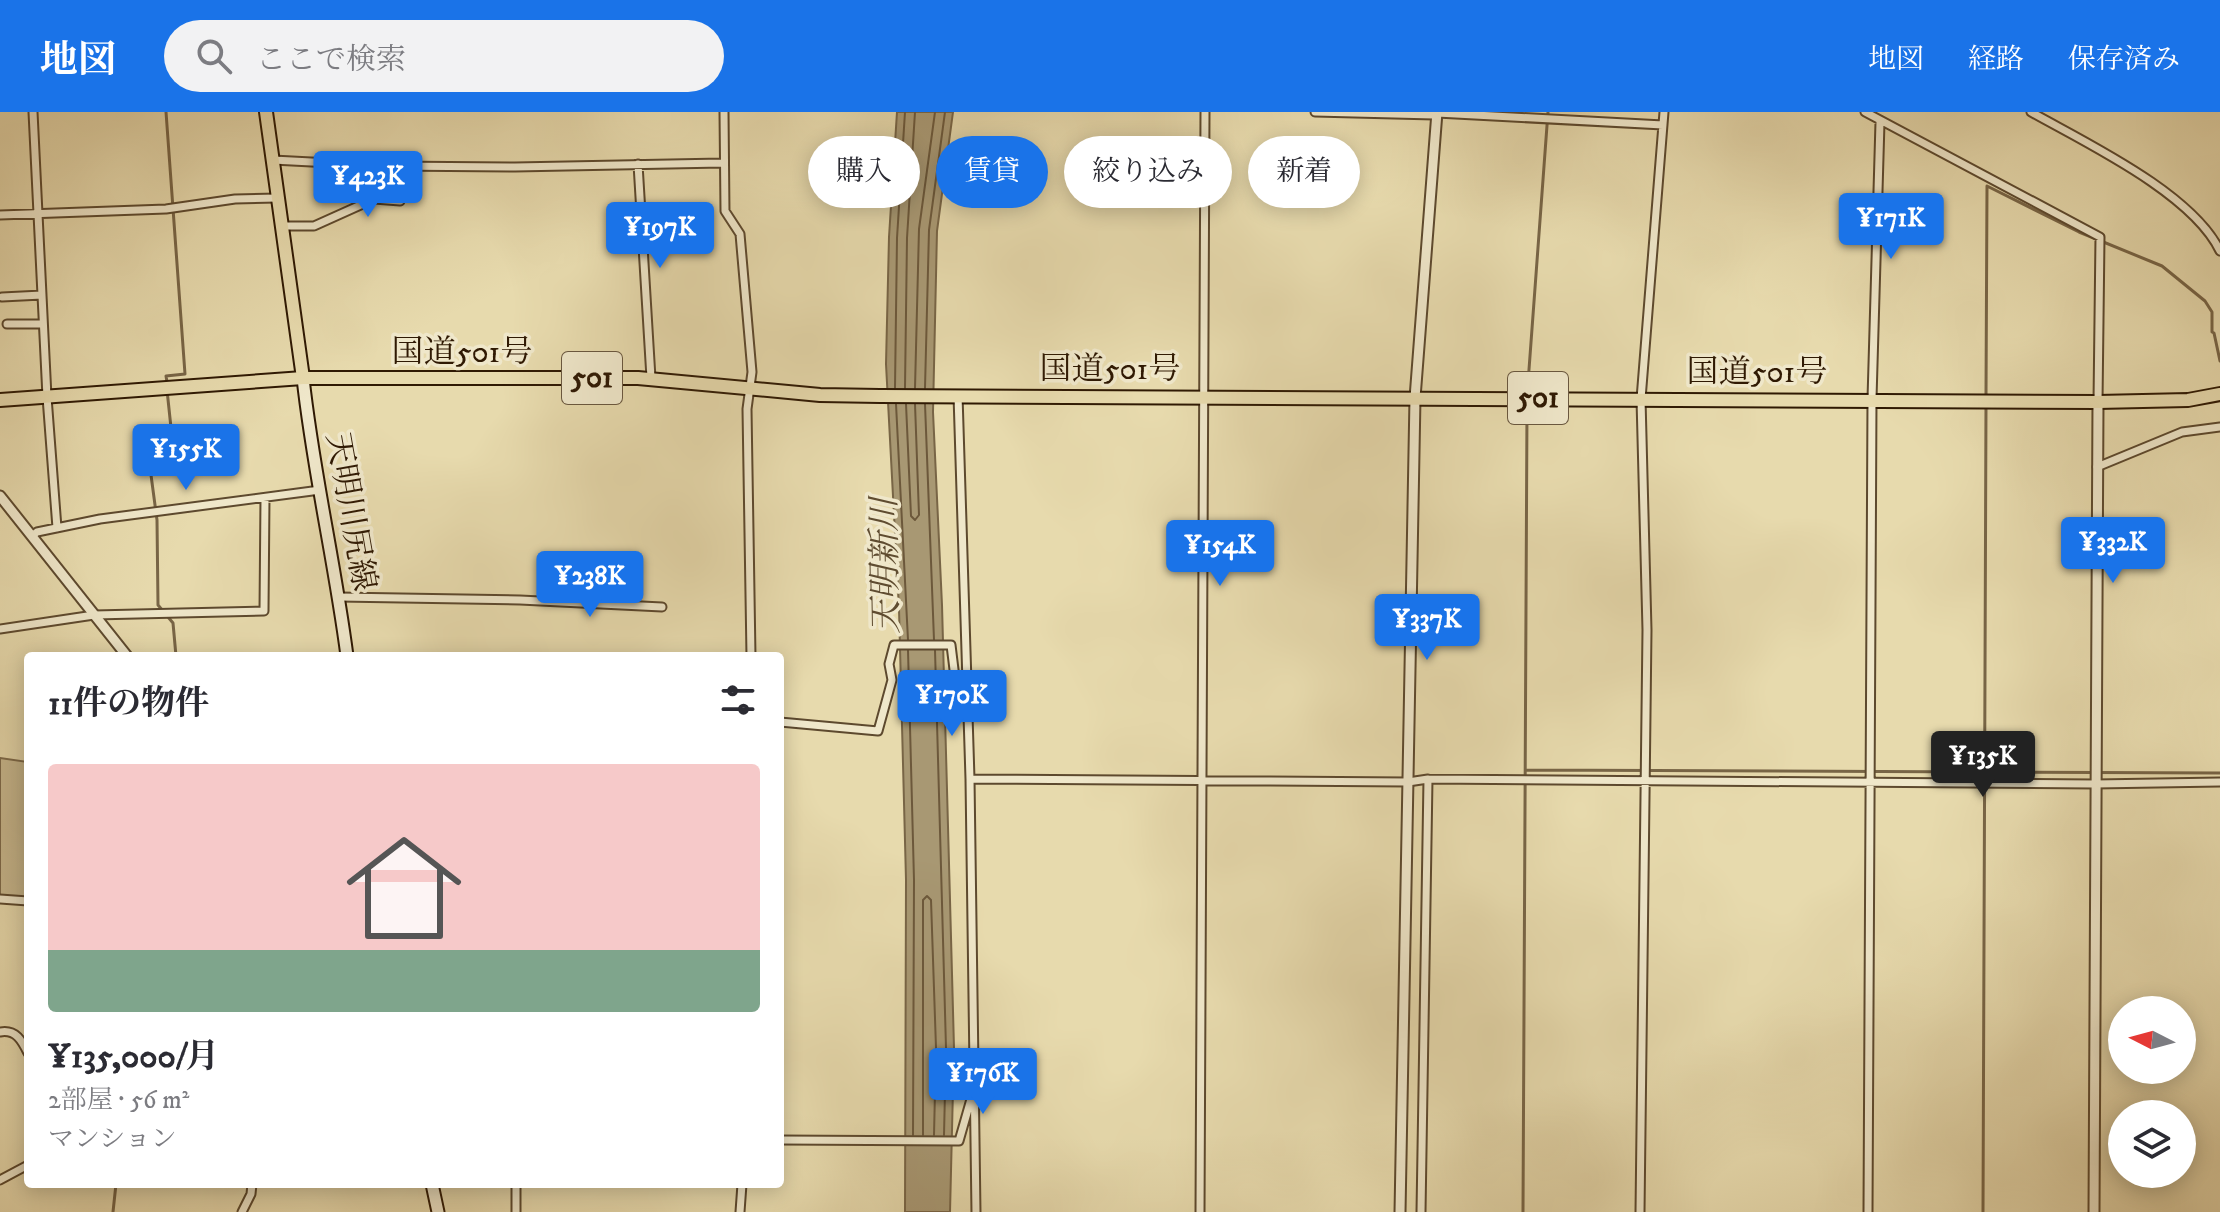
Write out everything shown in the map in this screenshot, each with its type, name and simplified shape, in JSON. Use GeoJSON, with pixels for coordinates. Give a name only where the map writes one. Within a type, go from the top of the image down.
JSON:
{"type":"FeatureCollection","features":[{"type":"Feature","properties":{"kind":"main road"},"geometry":{"type":"LineString","coordinates":[[266,112],[303,378]]}},
{"type":"Feature","properties":{"kind":"main road","name":"国道501号"},"geometry":{"type":"LineString","coordinates":[[0,400],[303,378],[651,378],[820,395],[880,396],[2098,402],[2188,400],[2220,394]]}},
{"type":"Feature","properties":{"kind":"main road","name":"天明川尻線"},"geometry":{"type":"LineString","coordinates":[[303,378],[346,652]]}},
{"type":"Feature","properties":{"kind":"main road"},"geometry":{"type":"LineString","coordinates":[[433,1188],[438,1212]]}},
{"type":"Feature","properties":{"kind":"street"},"geometry":{"type":"LineString","coordinates":[[33,112],[47,397],[57,528]]}},
{"type":"Feature","properties":{"kind":"street"},"geometry":{"type":"LineString","coordinates":[[724,112],[722,163],[725,211],[740,234],[752,372],[747,409],[751,652]]}},
{"type":"Feature","properties":{"kind":"street"},"geometry":{"type":"LineString","coordinates":[[1200,1212],[1205,112]]}},
{"type":"Feature","properties":{"kind":"street"},"geometry":{"type":"LineString","coordinates":[[1315,112],[1434,115],[1437,112],[1663,125]]}},
{"type":"Feature","properties":{"kind":"street"},"geometry":{"type":"LineString","coordinates":[[1400,1212],[1415,398],[1437,112]]}},
{"type":"Feature","properties":{"kind":"street"},"geometry":{"type":"LineString","coordinates":[[1640,1212],[1647,630],[1641,399],[1664,112]]}},
{"type":"Feature","properties":{"kind":"street"},"geometry":{"type":"LineString","coordinates":[[1865,112],[2100,237],[2094,1212]]}},
{"type":"Feature","properties":{"kind":"street"},"geometry":{"type":"LineString","coordinates":[[2031,112],[2146,178],[2193,216],[2215,240],[2220,251]]}},
{"type":"Feature","properties":{"kind":"street"},"geometry":{"type":"LineString","coordinates":[[1868,1212],[1872,399],[1880,122]]}},
{"type":"Feature","properties":{"kind":"street"},"geometry":{"type":"LineString","coordinates":[[271,160],[401,166],[722,163]]}},
{"type":"Feature","properties":{"kind":"street"},"geometry":{"type":"LineString","coordinates":[[638,164],[651,378]]}},
{"type":"Feature","properties":{"kind":"street"},"geometry":{"type":"LineString","coordinates":[[281,226],[314,226],[374,199],[400,201],[401,166]]}},
{"type":"Feature","properties":{"kind":"street"},"geometry":{"type":"LineString","coordinates":[[0,215],[166,209],[235,199],[277,198]]}},
{"type":"Feature","properties":{"kind":"street"},"geometry":{"type":"LineString","coordinates":[[2,297],[42,295]]}},
{"type":"Feature","properties":{"kind":"street"},"geometry":{"type":"LineString","coordinates":[[7,324],[43,324]]}},
{"type":"Feature","properties":{"kind":"street"},"geometry":{"type":"LineString","coordinates":[[954,395],[970,779],[976,1212]]}},
{"type":"Feature","properties":{"kind":"street"},"geometry":{"type":"LineString","coordinates":[[2097,467],[2182,432],[2220,427]]}},
{"type":"Feature","properties":{"kind":"street"},"geometry":{"type":"LineString","coordinates":[[32,536],[100,519],[320,490]]}},
{"type":"Feature","properties":{"kind":"street"},"geometry":{"type":"LineString","coordinates":[[0,496],[124,652]]}},
{"type":"Feature","properties":{"kind":"street"},"geometry":{"type":"LineString","coordinates":[[0,629],[94,615],[264,611],[265,498]]}},
{"type":"Feature","properties":{"kind":"street"},"geometry":{"type":"LineString","coordinates":[[339,597],[520,600],[662,607]]}},
{"type":"Feature","properties":{"kind":"street"},"geometry":{"type":"LineString","coordinates":[[784,722],[878,731],[892,680],[889,664],[894,645],[951,645],[956,686],[965,697]]}},
{"type":"Feature","properties":{"kind":"street"},"geometry":{"type":"LineString","coordinates":[[970,779],[2220,782]]}},
{"type":"Feature","properties":{"kind":"street"},"geometry":{"type":"LineString","coordinates":[[1421,1212],[1428,779]]}},
{"type":"Feature","properties":{"kind":"street"},"geometry":{"type":"LineString","coordinates":[[0,899],[24,901]]}},
{"type":"Feature","properties":{"kind":"street"},"geometry":{"type":"LineString","coordinates":[[0,1032],[6,1031],[20,1037],[24,1045]]}},
{"type":"Feature","properties":{"kind":"street"},"geometry":{"type":"LineString","coordinates":[[784,1140],[959,1141],[976,1082]]}},
{"type":"Feature","properties":{"kind":"street"},"geometry":{"type":"LineString","coordinates":[[0,1180],[24,1167]]}},
{"type":"Feature","properties":{"kind":"street"},"geometry":{"type":"LineString","coordinates":[[242,1212],[252,1188]]}},
{"type":"Feature","properties":{"kind":"street"},"geometry":{"type":"LineString","coordinates":[[516,1188],[516,1212]]}},
{"type":"Feature","properties":{"kind":"street"},"geometry":{"type":"LineString","coordinates":[[740,1212],[742,1188]]}},
{"type":"Feature","properties":{"kind":"shaded area"},"geometry":{"type":"Polygon","coordinates":[[[0,758],[24,761],[24,898],[0,895],[0,758]]]}},
{"type":"Feature","properties":{"kind":"water"},"geometry":{"type":"Polygon","coordinates":[[[897,112],[953,112],[950,136],[936,136],[936,208],[940,208],[933,412],[942,605],[954,1048],[950,1212],[905,1212],[906,880],[899,609],[886,364],[891,208],[920,208],[920,136],[895,136],[897,112]]]}},
{"type":"Feature","properties":{"kind":"waterway"},"geometry":{"type":"LineString","coordinates":[[166,112],[185,374],[166,376],[167,382]]}},
{"type":"Feature","properties":{"kind":"waterway"},"geometry":{"type":"LineString","coordinates":[[1528,383],[1548,112]]}},
{"type":"Feature","properties":{"kind":"waterway"},"geometry":{"type":"LineString","coordinates":[[1986,396],[1987,186],[2079,232],[2162,266],[2205,301],[2212,312],[2212,332],[2220,361]]}},
{"type":"Feature","properties":{"kind":"waterway"},"geometry":{"type":"LineString","coordinates":[[167,390],[174,456],[149,460],[157,520],[158,605],[173,623],[176,652]]}},
{"type":"Feature","properties":{"kind":"waterway"},"geometry":{"type":"LineString","coordinates":[[1983,1212],[1986,404]]}},
{"type":"Feature","properties":{"kind":"waterway"},"geometry":{"type":"LineString","coordinates":[[1523,1212],[1527,407]]}},
{"type":"Feature","properties":{"kind":"waterway"},"geometry":{"type":"LineString","coordinates":[[1526,770],[2220,773]]}},
{"type":"Feature","properties":{"kind":"waterway"},"geometry":{"type":"LineString","coordinates":[[113,1212],[116,1188]]}},
{"type":"Feature","properties":{"kind":"water label","name":"天明新川"},"geometry":{"type":"Point","coordinates":[886,566]}}]}
